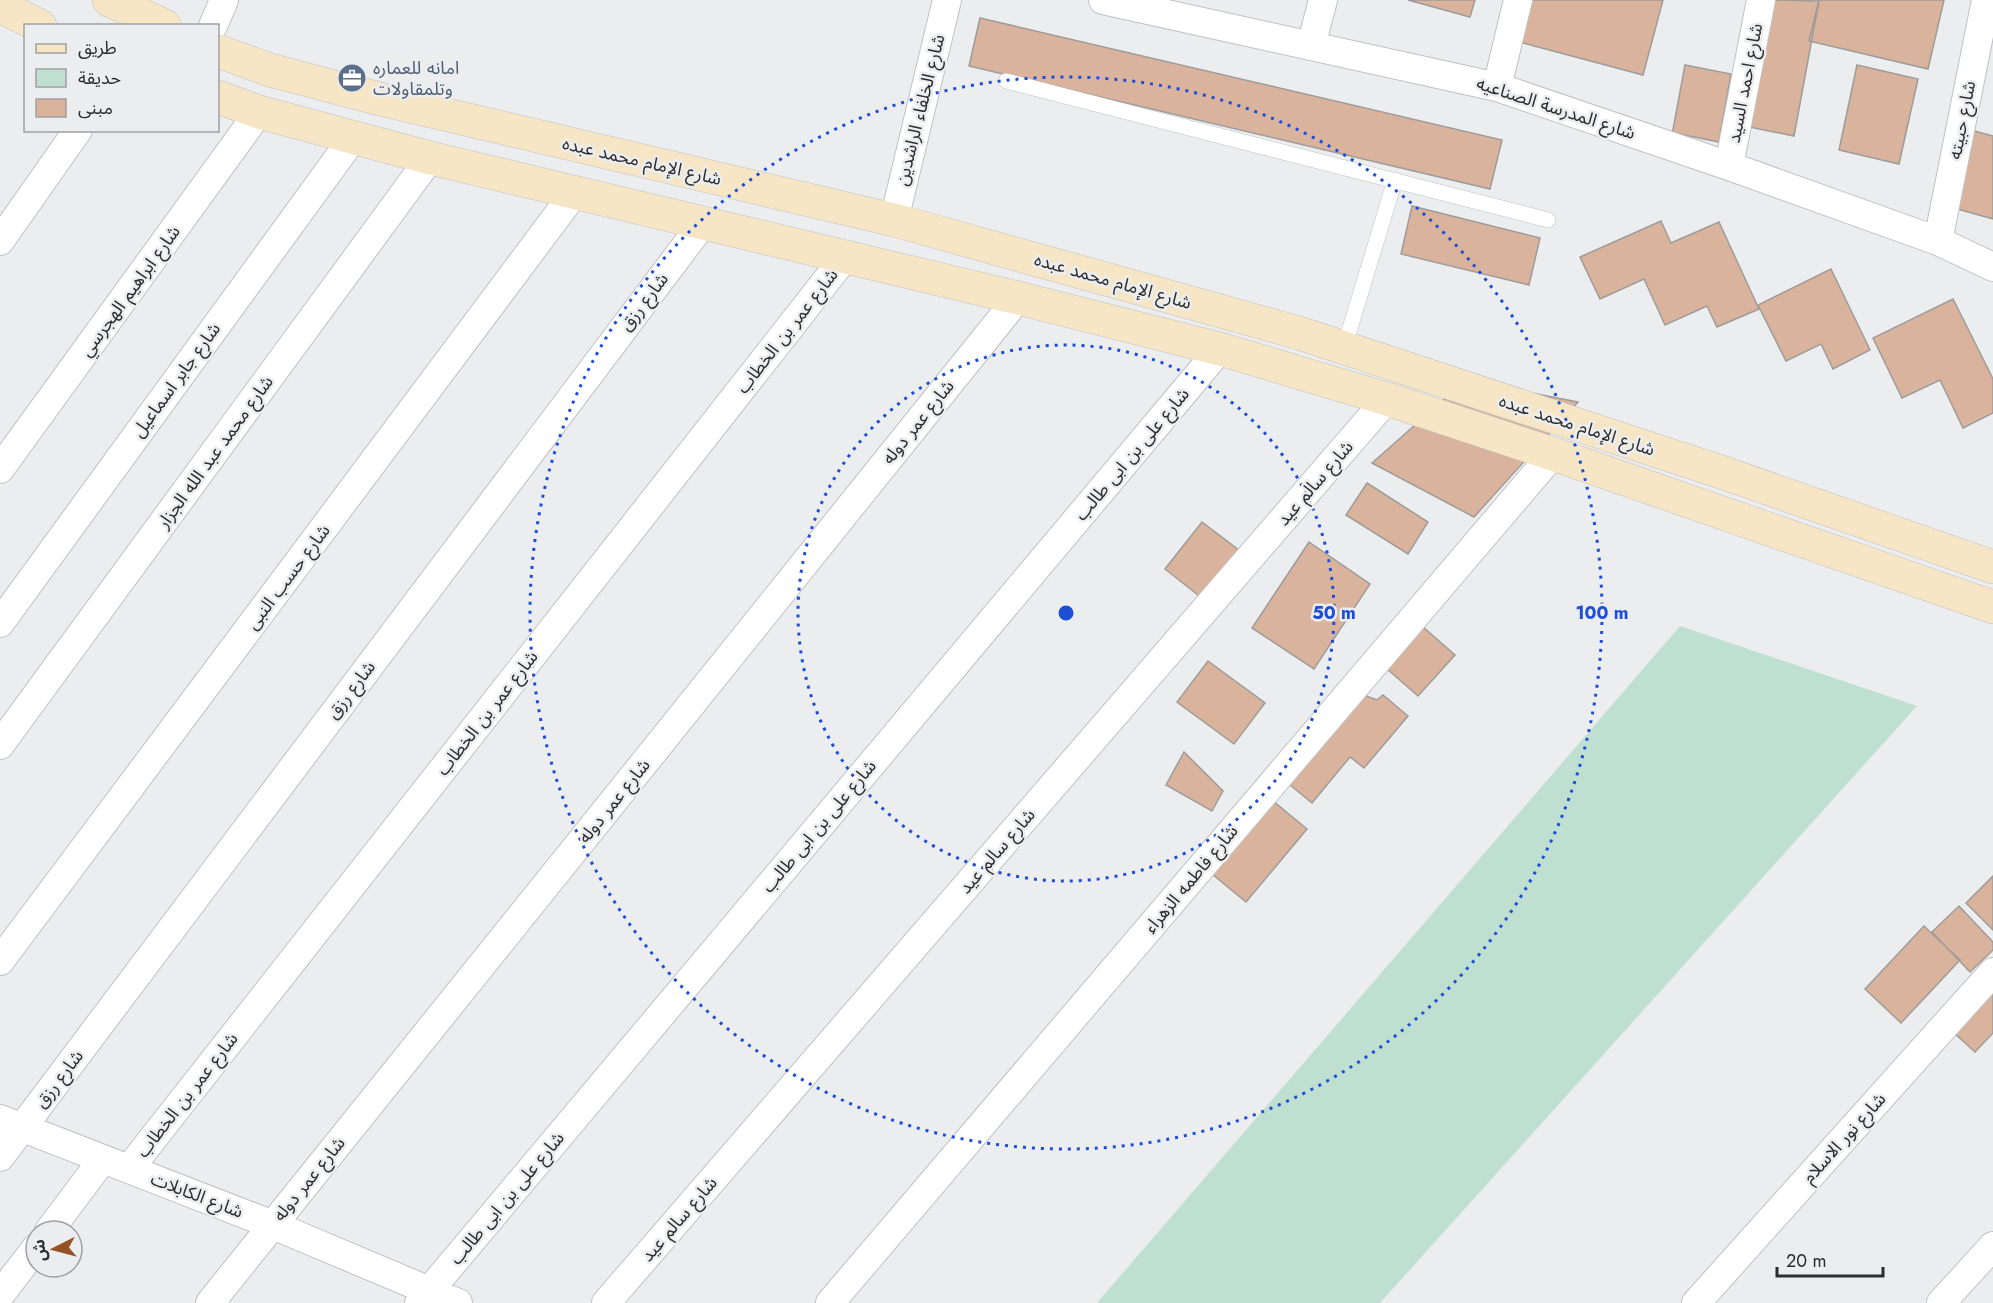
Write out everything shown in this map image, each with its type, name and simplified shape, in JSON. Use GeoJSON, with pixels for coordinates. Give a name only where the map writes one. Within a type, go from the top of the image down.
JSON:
{"type":"FeatureCollection","features":[{"type":"Feature","properties":{"kind":"main road"},"geometry":{"type":"LineString","coordinates":[[109,0],[158,24]]}},
{"type":"Feature","properties":{"kind":"main road"},"geometry":{"type":"LineString","coordinates":[[0,6],[36,24]]}},
{"type":"Feature","properties":{"kind":"main road","name":"شارع الإمام محمد عبده"},"geometry":{"type":"LineString","coordinates":[[219,51],[270,70],[380,99],[894,220],[1299,333],[1721,472],[1993,567]]}},
{"type":"Feature","properties":{"kind":"main road","name":"شارع الإمام محمد عبده"},"geometry":{"type":"LineString","coordinates":[[219,97],[259,112],[430,158],[1018,298],[1220,350],[1387,399],[1553,454],[1993,607]]}},
{"type":"Feature","properties":{"kind":"street"},"geometry":{"type":"LineString","coordinates":[[214,24],[224,0]]}},
{"type":"Feature","properties":{"kind":"street","name":"شارع الخلفاء الراشدين"},"geometry":{"type":"LineString","coordinates":[[894,220],[947,0]]}},
{"type":"Feature","properties":{"kind":"street","name":"شارع المدرسة الصناعيه"},"geometry":{"type":"LineString","coordinates":[[1103,0],[1141,4],[1311,46],[1497,87],[1729,166],[1938,241],[1993,267]]}},
{"type":"Feature","properties":{"kind":"street"},"geometry":{"type":"LineString","coordinates":[[1311,46],[1323,0]]}},
{"type":"Feature","properties":{"kind":"street"},"geometry":{"type":"LineString","coordinates":[[1497,87],[1518,0]]}},
{"type":"Feature","properties":{"kind":"street","name":"شارع احمد السيد"},"geometry":{"type":"LineString","coordinates":[[1729,166],[1761,0]]}},
{"type":"Feature","properties":{"kind":"street","name":"شارع حبيته"},"geometry":{"type":"LineString","coordinates":[[1938,241],[1981,84],[1982,1]]}},
{"type":"Feature","properties":{"kind":"street","name":"شارع ابراهيم الهجرسي"},"geometry":{"type":"LineString","coordinates":[[0,469],[259,112]]}},
{"type":"Feature","properties":{"kind":"street"},"geometry":{"type":"LineString","coordinates":[[0,242],[77,132]]}},
{"type":"Feature","properties":{"kind":"street","name":"شارع جابر اسماعيل"},"geometry":{"type":"LineString","coordinates":[[0,623],[352,138]]}},
{"type":"Feature","properties":{"kind":"street","name":"شارع محمد عبد الله الجزار"},"geometry":{"type":"LineString","coordinates":[[0,745],[430,158]]}},
{"type":"Feature","properties":{"kind":"street","name":"شارع حسب النبى"},"geometry":{"type":"LineString","coordinates":[[0,961],[575,192]]}},
{"type":"Feature","properties":{"kind":"street","name":"شارع رزق"},"geometry":{"type":"LineString","coordinates":[[0,1157],[11,1124],[703,223]]}},
{"type":"Feature","properties":{"kind":"street","name":"شارع عمر بن الخطاب"},"geometry":{"type":"LineString","coordinates":[[61,1219],[116,1164],[845,257]]}},
{"type":"Feature","properties":{"kind":"street","name":"شارع عمر دوله"},"geometry":{"type":"LineString","coordinates":[[210,1303],[1018,298]]}},
{"type":"Feature","properties":{"kind":"street","name":"شارع على بن ابى طالب"},"geometry":{"type":"LineString","coordinates":[[424,1297],[1220,350]]}},
{"type":"Feature","properties":{"kind":"street","name":"شارع سالم عيد"},"geometry":{"type":"LineString","coordinates":[[606,1303],[1387,399]]}},
{"type":"Feature","properties":{"kind":"street","name":"شارع فاطمه الزهراء"},"geometry":{"type":"LineString","coordinates":[[830,1303],[1553,454]]}},
{"type":"Feature","properties":{"kind":"street","name":"شارع نور الاسلام"},"geometry":{"type":"LineString","coordinates":[[1696,1303],[1993,972]]}},
{"type":"Feature","properties":{"kind":"street","name":"شارع الكابلات"},"geometry":{"type":"LineString","coordinates":[[11,1124],[273,1225],[424,1297],[458,1303]]}},
{"type":"Feature","properties":{"kind":"street"},"geometry":{"type":"LineString","coordinates":[[1941,1303],[1993,1246]]}},
{"type":"Feature","properties":{"kind":"street"},"geometry":{"type":"LineString","coordinates":[[0,1295],[24,1264]]}},
{"type":"Feature","properties":{"kind":"lane"},"geometry":{"type":"LineString","coordinates":[[1006,81],[1548,220]]}},
{"type":"Feature","properties":{"kind":"lane"},"geometry":{"type":"LineString","coordinates":[[1344,348],[1395,180]]}},
{"type":"Feature","properties":{"kind":"green space"},"geometry":{"type":"Polygon","coordinates":[[[1680,626],[1917,706],[1380,1303],[1097,1303],[1680,626]]]}},
{"type":"Feature","properties":{"kind":"building"},"geometry":{"type":"Polygon","coordinates":[[[1408,0],[1475,0],[1470,17],[1408,0]]]}},
{"type":"Feature","properties":{"kind":"building"},"geometry":{"type":"Polygon","coordinates":[[[1523,0],[1663,0],[1643,75],[1512,40],[1523,0]]]}},
{"type":"Feature","properties":{"kind":"building"},"geometry":{"type":"Polygon","coordinates":[[[1773,0],[1819,1],[1794,136],[1749,127],[1773,0]]]}},
{"type":"Feature","properties":{"kind":"building"},"geometry":{"type":"Polygon","coordinates":[[[1819,0],[1944,0],[1928,69],[1809,41],[1819,0]]]}},
{"type":"Feature","properties":{"kind":"building"},"geometry":{"type":"Polygon","coordinates":[[[980,18],[1502,140],[1490,189],[969,66],[980,18]]]}},
{"type":"Feature","properties":{"kind":"building"},"geometry":{"type":"Polygon","coordinates":[[[1685,65],[1731,74],[1719,142],[1680,134],[1672,135],[1685,65]]]}},
{"type":"Feature","properties":{"kind":"building"},"geometry":{"type":"Polygon","coordinates":[[[1857,65],[1918,79],[1899,164],[1839,150],[1857,65]]]}},
{"type":"Feature","properties":{"kind":"building"},"geometry":{"type":"Polygon","coordinates":[[[1971,130],[1993,136],[1993,219],[1950,207],[1971,130]]]}},
{"type":"Feature","properties":{"kind":"building"},"geometry":{"type":"Polygon","coordinates":[[[1412,206],[1540,238],[1529,285],[1401,254],[1412,206]]]}},
{"type":"Feature","properties":{"kind":"building"},"geometry":{"type":"Polygon","coordinates":[[[1661,221],[1671,243],[1719,222],[1759,309],[1717,327],[1707,306],[1665,325],[1644,279],[1600,299],[1580,257],[1661,221]]]}},
{"type":"Feature","properties":{"kind":"building"},"geometry":{"type":"Polygon","coordinates":[[[1831,269],[1870,350],[1833,369],[1821,344],[1786,361],[1758,305],[1831,269]]]}},
{"type":"Feature","properties":{"kind":"building"},"geometry":{"type":"Polygon","coordinates":[[[1953,299],[1993,379],[1993,413],[1963,428],[1940,380],[1902,398],[1873,338],[1953,299]]]}},
{"type":"Feature","properties":{"kind":"building"},"geometry":{"type":"Polygon","coordinates":[[[1466,380],[1578,402],[1474,517],[1372,463],[1466,380]]]}},
{"type":"Feature","properties":{"kind":"building"},"geometry":{"type":"Polygon","coordinates":[[[1367,483],[1428,522],[1408,554],[1346,515],[1367,483]]]}},
{"type":"Feature","properties":{"kind":"building"},"geometry":{"type":"Polygon","coordinates":[[[1202,522],[1240,551],[1203,599],[1165,569],[1202,522]]]}},
{"type":"Feature","properties":{"kind":"building"},"geometry":{"type":"Polygon","coordinates":[[[1309,542],[1370,584],[1314,669],[1252,628],[1309,542]]]}},
{"type":"Feature","properties":{"kind":"building"},"geometry":{"type":"Polygon","coordinates":[[[1406,612],[1455,655],[1418,696],[1370,654],[1406,612]]]}},
{"type":"Feature","properties":{"kind":"building"},"geometry":{"type":"Polygon","coordinates":[[[1208,661],[1265,703],[1234,744],[1177,702],[1208,661]]]}},
{"type":"Feature","properties":{"kind":"building"},"geometry":{"type":"Polygon","coordinates":[[[1342,687],[1377,700],[1383,695],[1408,716],[1364,768],[1350,757],[1312,803],[1272,770],[1342,687]]]}},
{"type":"Feature","properties":{"kind":"building"},"geometry":{"type":"Polygon","coordinates":[[[1184,752],[1223,791],[1212,811],[1166,785],[1184,752]]]}},
{"type":"Feature","properties":{"kind":"building"},"geometry":{"type":"Polygon","coordinates":[[[1255,786],[1307,829],[1246,902],[1195,860],[1255,786]]]}},
{"type":"Feature","properties":{"kind":"building"},"geometry":{"type":"Polygon","coordinates":[[[1993,876],[1993,930],[1966,903],[1993,876]]]}},
{"type":"Feature","properties":{"kind":"building"},"geometry":{"type":"Polygon","coordinates":[[[1959,906],[1993,942],[1993,950],[1970,972],[1932,932],[1959,906]]]}},
{"type":"Feature","properties":{"kind":"building"},"geometry":{"type":"Polygon","coordinates":[[[1924,926],[1960,960],[1901,1023],[1865,989],[1924,926]]]}},
{"type":"Feature","properties":{"kind":"building"},"geometry":{"type":"Polygon","coordinates":[[[1993,987],[1993,1033],[1975,1052],[1941,1021],[1993,987]]]}},
{"type":"Feature","properties":{"kind":"place","name":"امانه للعماره وتلمقاولات"},"geometry":{"type":"Point","coordinates":[352,78]}}]}
